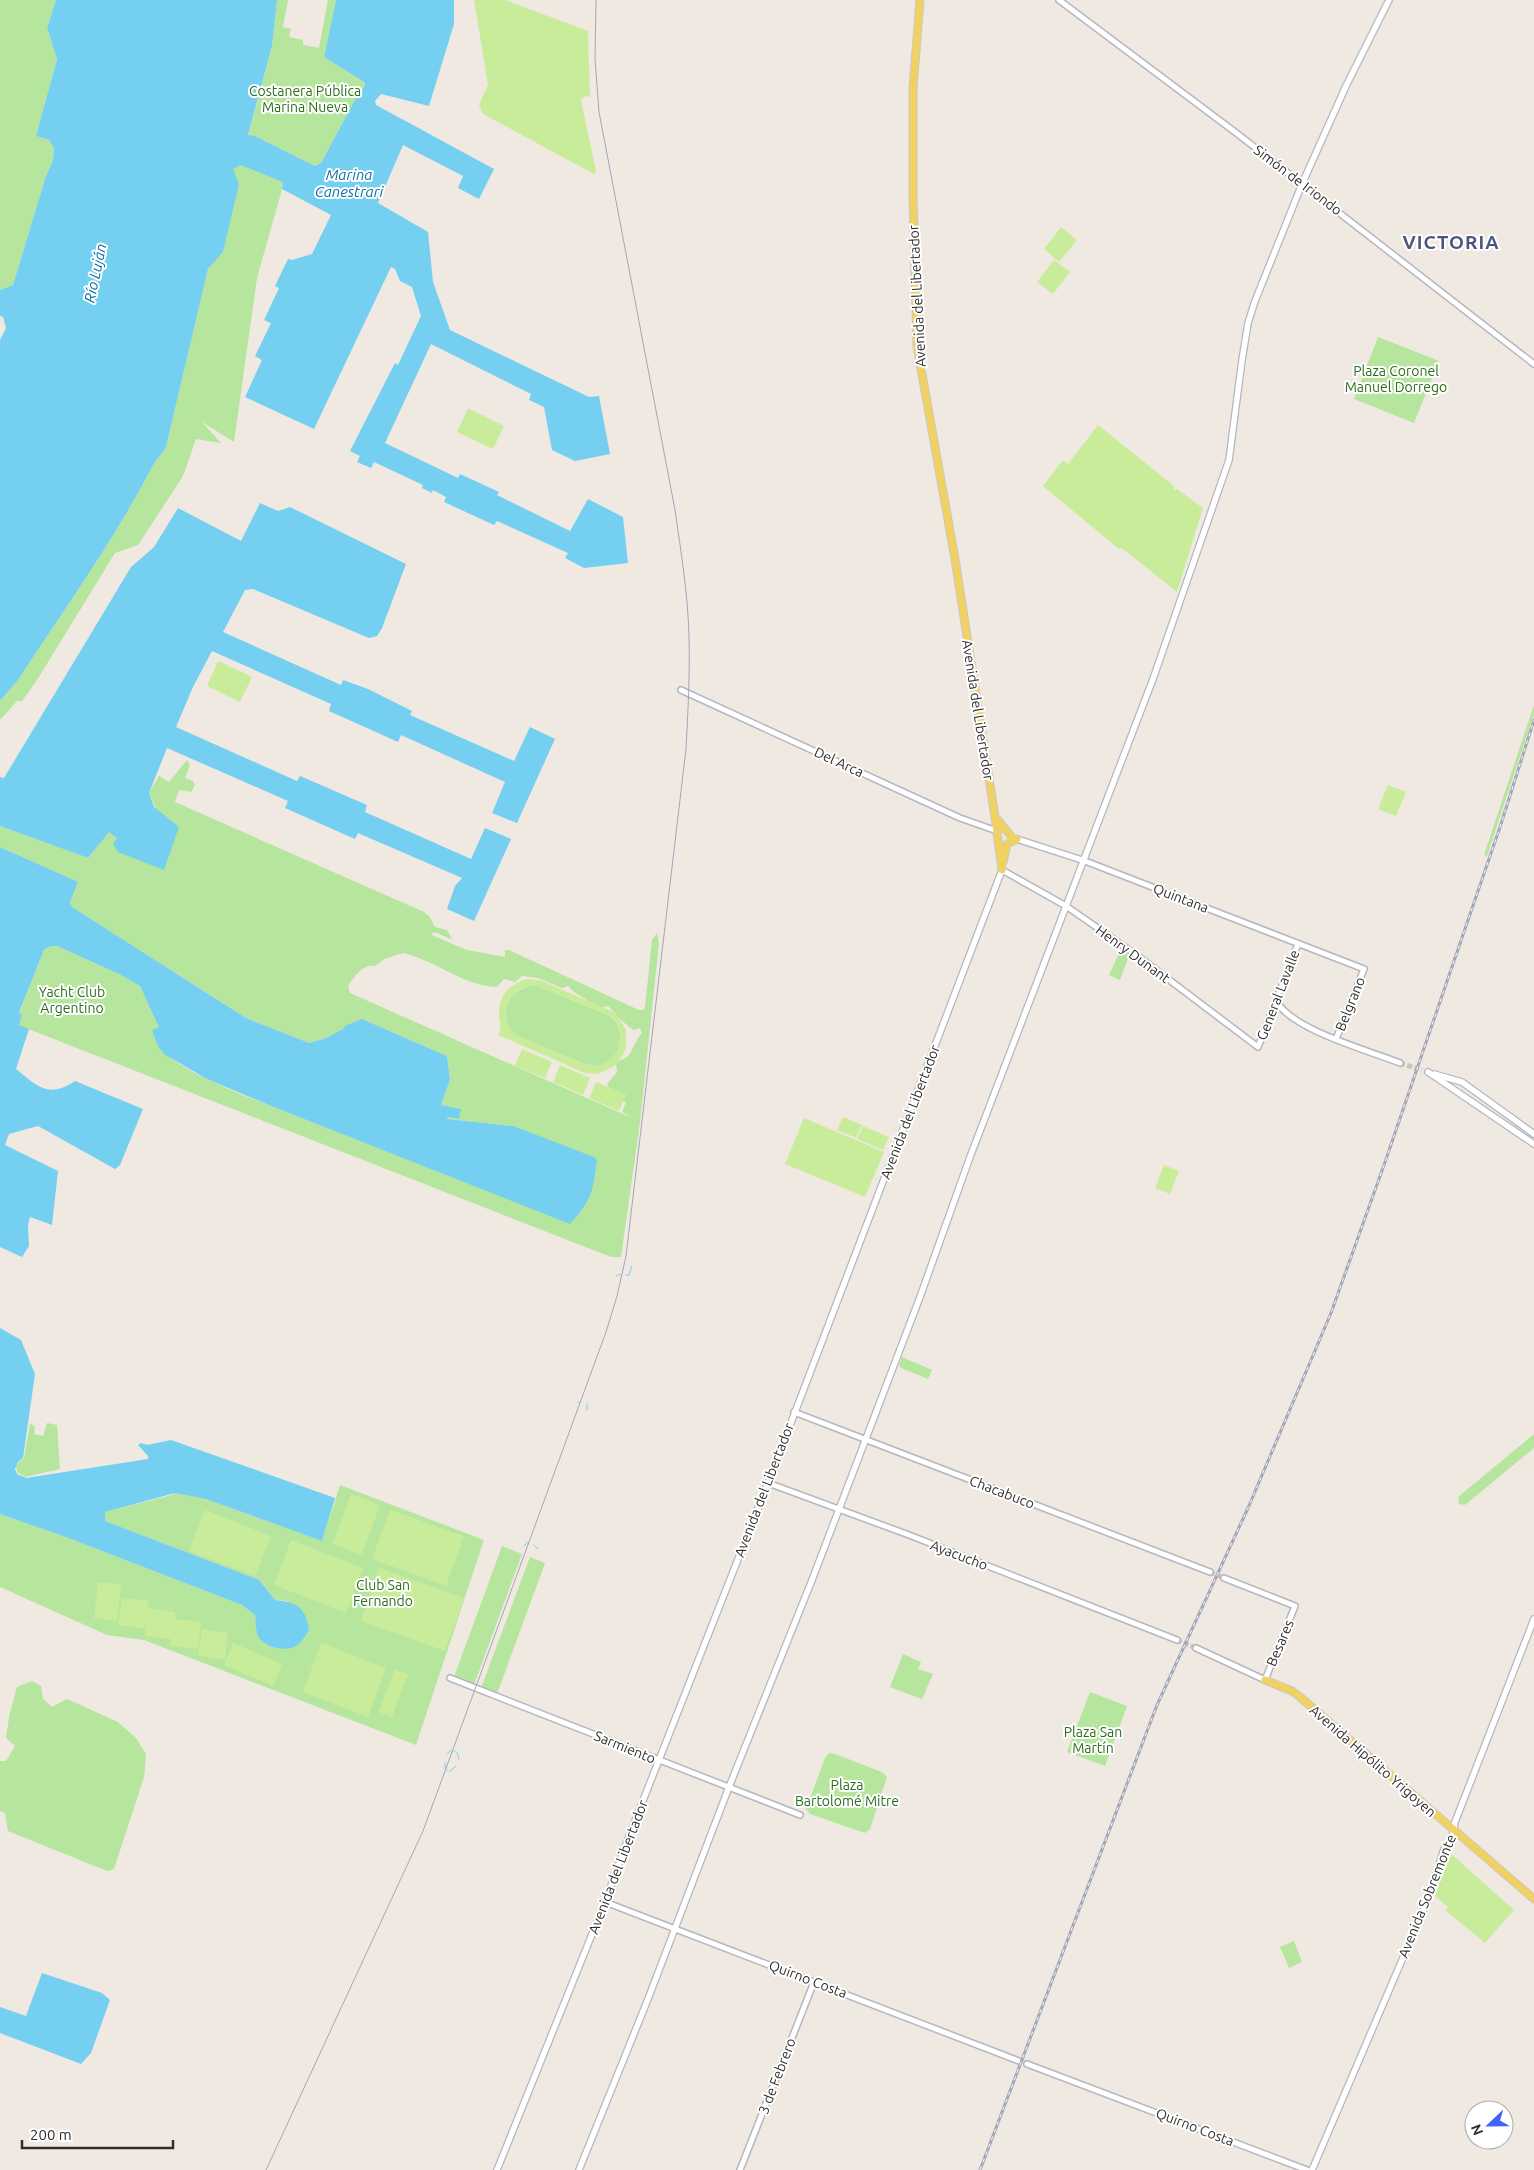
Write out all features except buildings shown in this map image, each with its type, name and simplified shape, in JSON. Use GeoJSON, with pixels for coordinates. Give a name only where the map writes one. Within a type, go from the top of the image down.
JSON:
{"type":"FeatureCollection","features":[{"type":"Feature","properties":{"kind":"main road","name":"Avenida del Libertador"},"geometry":{"type":"LineString","coordinates":[[497,2170],[605,1902],[768,1483],[1002,870],[996,817],[955,559],[917,346],[913,195],[913,88],[920,0]]}},
{"type":"Feature","properties":{"kind":"main road"},"geometry":{"type":"LineString","coordinates":[[579,2170],[675,1929],[920,1297],[970,1157],[1085,861],[1153,679],[1229,460],[1242,360],[1251,313],[1302,184],[1346,86],[1389,0]]}},
{"type":"Feature","properties":{"kind":"main road"},"geometry":{"type":"LineString","coordinates":[[996,817],[1014,838],[1005,848],[1002,870]]}},
{"type":"Feature","properties":{"kind":"main road","name":"Quintana"},"geometry":{"type":"LineString","coordinates":[[997,831],[1085,861]]}},
{"type":"Feature","properties":{"kind":"main road"},"geometry":{"type":"LineString","coordinates":[[1428,1072],[1462,1082],[1534,1134]]}},
{"type":"Feature","properties":{"kind":"main road"},"geometry":{"type":"LineString","coordinates":[[1428,1072],[1534,1144]]}},
{"type":"Feature","properties":{"kind":"main road","name":"Avenida Sobremonte"},"geometry":{"type":"LineString","coordinates":[[1312,2170],[1429,1897],[1444,1849],[1452,1838],[1453,1830],[1534,1619]]}},
{"type":"Feature","properties":{"kind":"main road","name":"Avenida Hipólito Yrigoyen"},"geometry":{"type":"LineString","coordinates":[[1264,1680],[1292,1691],[1300,1697],[1534,1899]]}},
{"type":"Feature","properties":{"kind":"street","name":"Simón de Iriondo"},"geometry":{"type":"LineString","coordinates":[[1059,0],[1302,184],[1534,364]]}},
{"type":"Feature","properties":{"kind":"street","name":"Del Arca"},"geometry":{"type":"LineString","coordinates":[[681,690],[960,818],[997,831]]}},
{"type":"Feature","properties":{"kind":"street","name":"Quintana"},"geometry":{"type":"LineString","coordinates":[[1085,861],[1364,970]]}},
{"type":"Feature","properties":{"kind":"street","name":"Henry Dunant"},"geometry":{"type":"LineString","coordinates":[[1002,870],[1066,906],[1135,954],[1258,1047]]}},
{"type":"Feature","properties":{"kind":"street","name":"General Lavalle"},"geometry":{"type":"LineString","coordinates":[[1258,1047],[1298,944]]}},
{"type":"Feature","properties":{"kind":"street","name":"Belgrano"},"geometry":{"type":"LineString","coordinates":[[1336,1039],[1364,970]]}},
{"type":"Feature","properties":{"kind":"street"},"geometry":{"type":"LineString","coordinates":[[1276,1000],[1282,1010],[1303,1024],[1336,1039],[1400,1063]]}},
{"type":"Feature","properties":{"kind":"street"},"geometry":{"type":"LineString","coordinates":[[1271,1012],[1282,1010]]}},
{"type":"Feature","properties":{"kind":"street"},"geometry":{"type":"LineString","coordinates":[[1422,1070],[1428,1072]]}},
{"type":"Feature","properties":{"kind":"street","name":"Chacabuco"},"geometry":{"type":"LineString","coordinates":[[794,1412],[1210,1572]]}},
{"type":"Feature","properties":{"kind":"street","name":"Ayacucho"},"geometry":{"type":"LineString","coordinates":[[768,1483],[917,1538],[1177,1640]]}},
{"type":"Feature","properties":{"kind":"street","name":"Besares"},"geometry":{"type":"LineString","coordinates":[[1224,1578],[1295,1606],[1264,1680]]}},
{"type":"Feature","properties":{"kind":"street","name":"Avenida Hipólito Yrigoyen"},"geometry":{"type":"LineString","coordinates":[[1196,1648],[1264,1680]]}},
{"type":"Feature","properties":{"kind":"street","name":"Sarmiento"},"geometry":{"type":"LineString","coordinates":[[450,1678],[800,1815]]}},
{"type":"Feature","properties":{"kind":"street","name":"Quirno Costa"},"geometry":{"type":"LineString","coordinates":[[605,1902],[1019,2061]]}},
{"type":"Feature","properties":{"kind":"street","name":"3 de Febrero"},"geometry":{"type":"LineString","coordinates":[[740,2170],[814,1982]]}},
{"type":"Feature","properties":{"kind":"street","name":"Quirno Costa"},"geometry":{"type":"LineString","coordinates":[[1026,2064],[1307,2170]]}},
{"type":"Feature","properties":{"kind":"green space"},"geometry":{"type":"Polygon","coordinates":[[[0,0],[56,0],[47,28],[57,59],[36,136],[49,140],[54,148],[53,160],[45,179],[13,285],[0,290],[0,0]]]}},
{"type":"Feature","properties":{"kind":"green space","name":"Costanera Pública Marina Nueva"},"geometry":{"type":"Polygon","coordinates":[[[277,0],[288,0],[283,27],[291,29],[289,37],[303,40],[303,45],[319,48],[328,0],[336,0],[324,57],[364,82],[365,86],[357,96],[321,163],[315,166],[255,136],[248,136],[272,46],[277,0]]]}},
{"type":"Feature","properties":{"kind":"green space"},"geometry":{"type":"Polygon","coordinates":[[[474,0],[505,0],[588,31],[590,97],[585,96],[581,100],[596,171],[594,174],[483,114],[479,105],[488,85],[474,0]]]}},
{"type":"Feature","properties":{"kind":"green space"},"geometry":{"type":"Polygon","coordinates":[[[240,165],[284,182],[257,278],[234,442],[202,422],[221,443],[196,439],[183,476],[138,545],[115,553],[37,680],[22,701],[17,701],[0,720],[0,701],[18,680],[87,576],[166,447],[208,269],[223,252],[233,168],[240,165]]]}},
{"type":"Feature","properties":{"kind":"green space"},"geometry":{"type":"Polygon","coordinates":[[[1061,227],[1077,240],[1059,262],[1044,249],[1061,227]]]}},
{"type":"Feature","properties":{"kind":"green space"},"geometry":{"type":"Polygon","coordinates":[[[1054,260],[1070,272],[1053,294],[1037,282],[1054,260]]]}},
{"type":"Feature","properties":{"kind":"green space","name":"Plaza Coronel Manuel Dorrego"},"geometry":{"type":"Polygon","coordinates":[[[1378,337],[1439,361],[1414,423],[1354,399],[1378,337]]]}},
{"type":"Feature","properties":{"kind":"green space"},"geometry":{"type":"Polygon","coordinates":[[[468,408],[504,426],[493,449],[457,432],[468,408]]]}},
{"type":"Feature","properties":{"kind":"green space"},"geometry":{"type":"Polygon","coordinates":[[[1098,425],[1174,486],[1175,490],[1177,489],[1203,508],[1177,592],[1127,552],[1121,548],[1119,549],[1043,486],[1063,460],[1068,464],[1098,425]]]}},
{"type":"Feature","properties":{"kind":"green space"},"geometry":{"type":"Polygon","coordinates":[[[218,661],[252,677],[240,702],[207,686],[218,661]]]}},
{"type":"Feature","properties":{"kind":"green space"},"geometry":{"type":"Polygon","coordinates":[[[1534,705],[1534,714],[1487,856],[1484,855],[1534,705]]]}},
{"type":"Feature","properties":{"kind":"green space","name":"Yacht Club Argentino"},"geometry":{"type":"Polygon","coordinates":[[[187,760],[190,765],[185,778],[193,781],[195,785],[191,792],[179,790],[175,802],[424,912],[430,917],[435,927],[447,930],[452,939],[433,932],[432,935],[467,950],[505,957],[505,950],[509,950],[639,1010],[643,1010],[645,1007],[652,940],[657,933],[659,943],[640,1122],[621,1257],[611,1257],[18,1025],[19,1014],[44,950],[48,946],[57,946],[119,974],[140,986],[160,1027],[152,1030],[170,1058],[196,1074],[240,1094],[480,1188],[513,1126],[447,1119],[460,1109],[441,1105],[450,1080],[447,1056],[362,1019],[326,1038],[309,1043],[246,1018],[72,907],[70,902],[77,882],[0,847],[0,826],[88,858],[109,831],[117,838],[156,809],[149,793],[159,776],[169,782],[187,760]],[[403,953],[384,959],[375,966],[366,967],[356,975],[348,986],[350,993],[632,1118],[622,1112],[626,1102],[615,1099],[607,1084],[617,1072],[616,1064],[631,1052],[642,1033],[640,1028],[634,1030],[630,1028],[608,1006],[600,1008],[574,992],[568,986],[562,988],[538,978],[522,976],[515,982],[504,979],[497,987],[484,986],[461,978],[415,956],[403,953]]]}},
{"type":"Feature","properties":{"kind":"green space"},"geometry":{"type":"Polygon","coordinates":[[[1388,785],[1406,792],[1396,816],[1378,809],[1388,785]]]}},
{"type":"Feature","properties":{"kind":"green space"},"geometry":{"type":"Polygon","coordinates":[[[1121,949],[1129,956],[1120,980],[1109,975],[1121,949]]]}},
{"type":"Feature","properties":{"kind":"green space"},"geometry":{"type":"Polygon","coordinates":[[[527,979],[540,980],[616,1013],[626,1030],[626,1049],[619,1061],[613,1067],[597,1074],[585,1073],[498,1035],[501,1027],[499,1013],[503,996],[511,987],[527,979]],[[528,986],[520,989],[509,1000],[505,1014],[506,1021],[515,1035],[587,1065],[598,1066],[606,1063],[617,1053],[621,1035],[616,1022],[608,1015],[538,986],[528,986]]]}},
{"type":"Feature","properties":{"kind":"green space"},"geometry":{"type":"Polygon","coordinates":[[[529,986],[538,986],[608,1015],[616,1022],[621,1035],[617,1053],[606,1063],[598,1066],[587,1065],[515,1035],[506,1021],[507,1006],[515,994],[529,986]]]}},
{"type":"Feature","properties":{"kind":"green space"},"geometry":{"type":"Polygon","coordinates":[[[522,1049],[552,1062],[545,1078],[515,1066],[522,1049]]]}},
{"type":"Feature","properties":{"kind":"green space"},"geometry":{"type":"Polygon","coordinates":[[[560,1065],[590,1078],[583,1095],[553,1082],[560,1065]]]}},
{"type":"Feature","properties":{"kind":"green space"},"geometry":{"type":"Polygon","coordinates":[[[596,1082],[626,1094],[619,1111],[589,1098],[596,1082]]]}},
{"type":"Feature","properties":{"kind":"green space"},"geometry":{"type":"Polygon","coordinates":[[[843,1117],[862,1125],[856,1138],[837,1130],[843,1117]]]}},
{"type":"Feature","properties":{"kind":"green space"},"geometry":{"type":"Polygon","coordinates":[[[804,1118],[884,1152],[865,1197],[785,1164],[804,1118]]]}},
{"type":"Feature","properties":{"kind":"green space"},"geometry":{"type":"Polygon","coordinates":[[[863,1126],[889,1137],[883,1150],[857,1139],[863,1126]]]}},
{"type":"Feature","properties":{"kind":"green space"},"geometry":{"type":"Polygon","coordinates":[[[1164,1165],[1179,1171],[1170,1194],[1155,1188],[1164,1165]]]}},
{"type":"Feature","properties":{"kind":"green space"},"geometry":{"type":"Polygon","coordinates":[[[902,1357],[932,1370],[928,1379],[901,1368],[899,1365],[902,1357]]]}},
{"type":"Feature","properties":{"kind":"green space"},"geometry":{"type":"Polygon","coordinates":[[[30,1423],[35,1427],[34,1434],[43,1436],[47,1423],[57,1425],[60,1469],[25,1477],[17,1472],[16,1465],[24,1458],[30,1423]]]}},
{"type":"Feature","properties":{"kind":"green space"},"geometry":{"type":"Polygon","coordinates":[[[1534,1434],[1534,1448],[1465,1505],[1459,1504],[1458,1497],[1534,1434]]]}},
{"type":"Feature","properties":{"kind":"green space","name":"Club San Fernando"},"geometry":{"type":"Polygon","coordinates":[[[340,1485],[484,1540],[416,1745],[144,1640],[107,1635],[0,1587],[0,1514],[71,1539],[242,1605],[255,1615],[257,1632],[288,1601],[275,1600],[259,1580],[105,1521],[105,1512],[175,1493],[206,1499],[322,1541],[340,1485]]]}},
{"type":"Feature","properties":{"kind":"green space"},"geometry":{"type":"Polygon","coordinates":[[[351,1494],[380,1505],[362,1555],[332,1544],[351,1494]]]}},
{"type":"Feature","properties":{"kind":"green space"},"geometry":{"type":"Polygon","coordinates":[[[205,1510],[271,1536],[255,1576],[189,1551],[205,1510]]]}},
{"type":"Feature","properties":{"kind":"green space"},"geometry":{"type":"Polygon","coordinates":[[[390,1510],[464,1536],[446,1586],[372,1559],[390,1510]]]}},
{"type":"Feature","properties":{"kind":"green space"},"geometry":{"type":"Polygon","coordinates":[[[291,1540],[363,1568],[346,1613],[274,1585],[291,1540]]]}},
{"type":"Feature","properties":{"kind":"green space"},"geometry":{"type":"Polygon","coordinates":[[[502,1546],[522,1554],[474,1685],[454,1677],[502,1546]]]}},
{"type":"Feature","properties":{"kind":"green space"},"geometry":{"type":"Polygon","coordinates":[[[530,1557],[545,1563],[497,1694],[481,1688],[530,1557]]]}},
{"type":"Feature","properties":{"kind":"green space"},"geometry":{"type":"Polygon","coordinates":[[[379,1568],[464,1598],[445,1651],[361,1621],[379,1568]]]}},
{"type":"Feature","properties":{"kind":"green space"},"geometry":{"type":"Polygon","coordinates":[[[98,1582],[121,1585],[117,1621],[94,1618],[98,1582]]]}},
{"type":"Feature","properties":{"kind":"green space"},"geometry":{"type":"Polygon","coordinates":[[[122,1598],[149,1601],[145,1629],[118,1625],[122,1598]]]}},
{"type":"Feature","properties":{"kind":"green space"},"geometry":{"type":"Polygon","coordinates":[[[148,1608],[175,1612],[175,1619],[201,1622],[198,1649],[171,1646],[171,1639],[145,1636],[148,1608]]]}},
{"type":"Feature","properties":{"kind":"green space"},"geometry":{"type":"Polygon","coordinates":[[[202,1629],[228,1633],[225,1660],[198,1656],[202,1629]]]}},
{"type":"Feature","properties":{"kind":"green space"},"geometry":{"type":"Polygon","coordinates":[[[233,1643],[282,1664],[273,1686],[224,1665],[233,1643]]]}},
{"type":"Feature","properties":{"kind":"green space"},"geometry":{"type":"Polygon","coordinates":[[[321,1643],[386,1668],[368,1717],[303,1692],[321,1643]]]}},
{"type":"Feature","properties":{"kind":"green space"},"geometry":{"type":"Polygon","coordinates":[[[903,1654],[921,1662],[918,1669],[933,1674],[922,1699],[890,1687],[903,1654]]]}},
{"type":"Feature","properties":{"kind":"green space"},"geometry":{"type":"Polygon","coordinates":[[[395,1669],[408,1674],[392,1717],[379,1712],[395,1669]]]}},
{"type":"Feature","properties":{"kind":"green space"},"geometry":{"type":"Polygon","coordinates":[[[32,1681],[41,1686],[43,1699],[52,1707],[67,1699],[118,1722],[136,1738],[146,1754],[144,1777],[114,1869],[107,1871],[8,1831],[5,1813],[0,1811],[0,1761],[6,1761],[15,1746],[6,1738],[17,1687],[32,1681]]]}},
{"type":"Feature","properties":{"kind":"green space","name":"Plaza San Martín"},"geometry":{"type":"Polygon","coordinates":[[[1090,1692],[1127,1706],[1105,1766],[1067,1752],[1090,1692]]]}},
{"type":"Feature","properties":{"kind":"green space","name":"Plaza Bartolomé Mitre"},"geometry":{"type":"Polygon","coordinates":[[[829,1753],[882,1772],[887,1777],[870,1829],[865,1833],[810,1814],[806,1809],[825,1758],[829,1753]]]}},
{"type":"Feature","properties":{"kind":"green space"},"geometry":{"type":"Polygon","coordinates":[[[1449,1852],[1514,1910],[1485,1943],[1445,1910],[1448,1907],[1435,1896],[1449,1852]]]}},
{"type":"Feature","properties":{"kind":"green space"},"geometry":{"type":"Polygon","coordinates":[[[1294,1941],[1302,1962],[1289,1968],[1280,1947],[1294,1941]]]}},
{"type":"Feature","properties":{"kind":"water"},"geometry":{"type":"Polygon","coordinates":[[[56,0],[277,0],[272,46],[248,135],[255,136],[315,166],[321,163],[357,96],[365,86],[364,82],[324,57],[336,0],[454,0],[454,24],[429,106],[381,94],[375,101],[376,105],[494,169],[479,199],[458,188],[463,176],[403,145],[378,203],[428,232],[433,282],[450,330],[589,397],[599,396],[610,454],[575,461],[552,450],[544,407],[529,400],[531,394],[431,344],[385,443],[458,478],[460,474],[499,492],[497,495],[570,531],[588,499],[623,517],[628,563],[584,568],[565,558],[568,553],[497,521],[494,525],[444,502],[446,497],[433,490],[432,493],[422,488],[423,485],[374,462],[371,468],[357,462],[360,456],[350,451],[395,363],[398,365],[421,316],[412,287],[400,281],[395,269],[391,267],[314,429],[245,397],[262,360],[255,356],[271,323],[264,320],[279,288],[275,286],[288,259],[292,260],[312,254],[331,215],[282,189],[283,182],[240,165],[233,169],[239,184],[223,252],[208,269],[166,447],[87,576],[18,680],[0,701],[0,340],[6,328],[3,317],[0,316],[0,290],[13,285],[45,179],[53,160],[54,148],[49,140],[36,136],[57,59],[47,28],[56,0]]]}},
{"type":"Feature","properties":{"kind":"water"},"geometry":{"type":"Polygon","coordinates":[[[260,503],[278,511],[290,507],[406,564],[382,628],[377,636],[369,638],[253,589],[245,590],[223,632],[341,685],[343,680],[368,689],[412,711],[410,715],[514,761],[530,727],[555,739],[517,823],[492,813],[505,782],[401,735],[398,742],[329,711],[331,704],[212,651],[193,687],[176,727],[297,781],[300,776],[367,805],[365,812],[471,859],[485,828],[511,839],[474,921],[447,909],[455,886],[462,878],[358,833],[355,839],[285,808],[288,801],[167,748],[149,793],[154,807],[179,827],[164,870],[118,852],[113,844],[117,838],[109,832],[88,858],[0,826],[0,777],[4,778],[131,567],[154,547],[178,508],[241,541],[260,503]]]}},
{"type":"Feature","properties":{"kind":"water"},"geometry":{"type":"Polygon","coordinates":[[[0,847],[78,882],[70,902],[72,907],[246,1018],[309,1043],[326,1038],[345,1026],[362,1019],[447,1056],[450,1080],[441,1105],[461,1109],[459,1119],[448,1117],[447,1119],[513,1126],[594,1157],[597,1160],[590,1195],[583,1208],[570,1224],[205,1078],[164,1054],[158,1046],[152,1030],[159,1027],[140,986],[119,974],[57,946],[53,946],[44,950],[19,1013],[22,1015],[19,1025],[29,1029],[16,1069],[30,1081],[43,1088],[57,1089],[75,1081],[143,1109],[120,1165],[115,1169],[38,1126],[9,1134],[5,1145],[58,1171],[52,1225],[30,1217],[28,1225],[29,1246],[22,1257],[0,1247],[0,847]]]}},
{"type":"Feature","properties":{"kind":"water"},"geometry":{"type":"Polygon","coordinates":[[[0,1328],[21,1340],[35,1374],[23,1458],[18,1462],[15,1469],[17,1474],[26,1478],[148,1459],[148,1456],[138,1445],[141,1443],[147,1445],[171,1440],[335,1498],[322,1541],[206,1499],[175,1493],[105,1512],[105,1521],[259,1580],[275,1600],[289,1602],[303,1611],[309,1630],[300,1643],[285,1649],[269,1645],[258,1637],[255,1615],[242,1605],[71,1539],[0,1514],[0,1328]]]}},
{"type":"Feature","properties":{"kind":"water"},"geometry":{"type":"Polygon","coordinates":[[[42,1973],[102,1993],[110,2000],[91,2053],[81,2064],[0,2033],[0,2007],[26,2016],[42,1973]]]}},
{"type":"Feature","properties":{"kind":"waterway"},"geometry":{"type":"LineString","coordinates":[[626,1275],[629,1275],[632,1266]]}},
{"type":"Feature","properties":{"kind":"waterway"},"geometry":{"type":"LineString","coordinates":[[616,1276],[620,1274]]}},
{"type":"Feature","properties":{"kind":"waterway"},"geometry":{"type":"LineString","coordinates":[[587,1404],[587,1410]]}},
{"type":"Feature","properties":{"kind":"waterway"},"geometry":{"type":"LineString","coordinates":[[524,1546],[528,1542]]}},
{"type":"Feature","properties":{"kind":"waterway"},"geometry":{"type":"LineString","coordinates":[[534,1545],[538,1549]]}},
{"type":"Feature","properties":{"kind":"waterway"},"geometry":{"type":"LineString","coordinates":[[447,1754],[451,1750]]}},
{"type":"Feature","properties":{"kind":"waterway"},"geometry":{"type":"LineString","coordinates":[[457,1752],[459,1759]]}},
{"type":"Feature","properties":{"kind":"waterway"},"geometry":{"type":"LineString","coordinates":[[445,1763],[445,1769]]}},
{"type":"Feature","properties":{"kind":"waterway"},"geometry":{"type":"LineString","coordinates":[[450,1771],[456,1766]]}},
{"type":"Feature","properties":{"kind":"tunnel"},"geometry":{"type":"LineString","coordinates":[[1400,1063],[1422,1070]]}},
{"type":"Feature","properties":{"kind":"tunnel"},"geometry":{"type":"LineString","coordinates":[[1210,1572],[1224,1578]]}},
{"type":"Feature","properties":{"kind":"tunnel"},"geometry":{"type":"LineString","coordinates":[[1177,1640],[1196,1648]]}},
{"type":"Feature","properties":{"kind":"tram line"},"geometry":{"type":"LineString","coordinates":[[266,2170],[423,1831],[606,1332],[626,1256],[686,749],[689,637],[686,589],[675,510],[599,112],[595,59],[596,0]]}},
{"type":"Feature","properties":{"kind":"railway"},"geometry":{"type":"LineString","coordinates":[[980,2170],[1157,1705],[1248,1508],[1331,1313],[1501,824],[1534,720]]}},
{"type":"Feature","properties":{"kind":"district","name":"VICTORIA"},"geometry":{"type":"Point","coordinates":[1451,242]}},
{"type":"Feature","properties":{"kind":"water label","name":"Marina Canestrari"},"geometry":{"type":"Point","coordinates":[349,182]}},
{"type":"Feature","properties":{"kind":"water label","name":"Río Luján"},"geometry":{"type":"Point","coordinates":[95,273]}}]}
